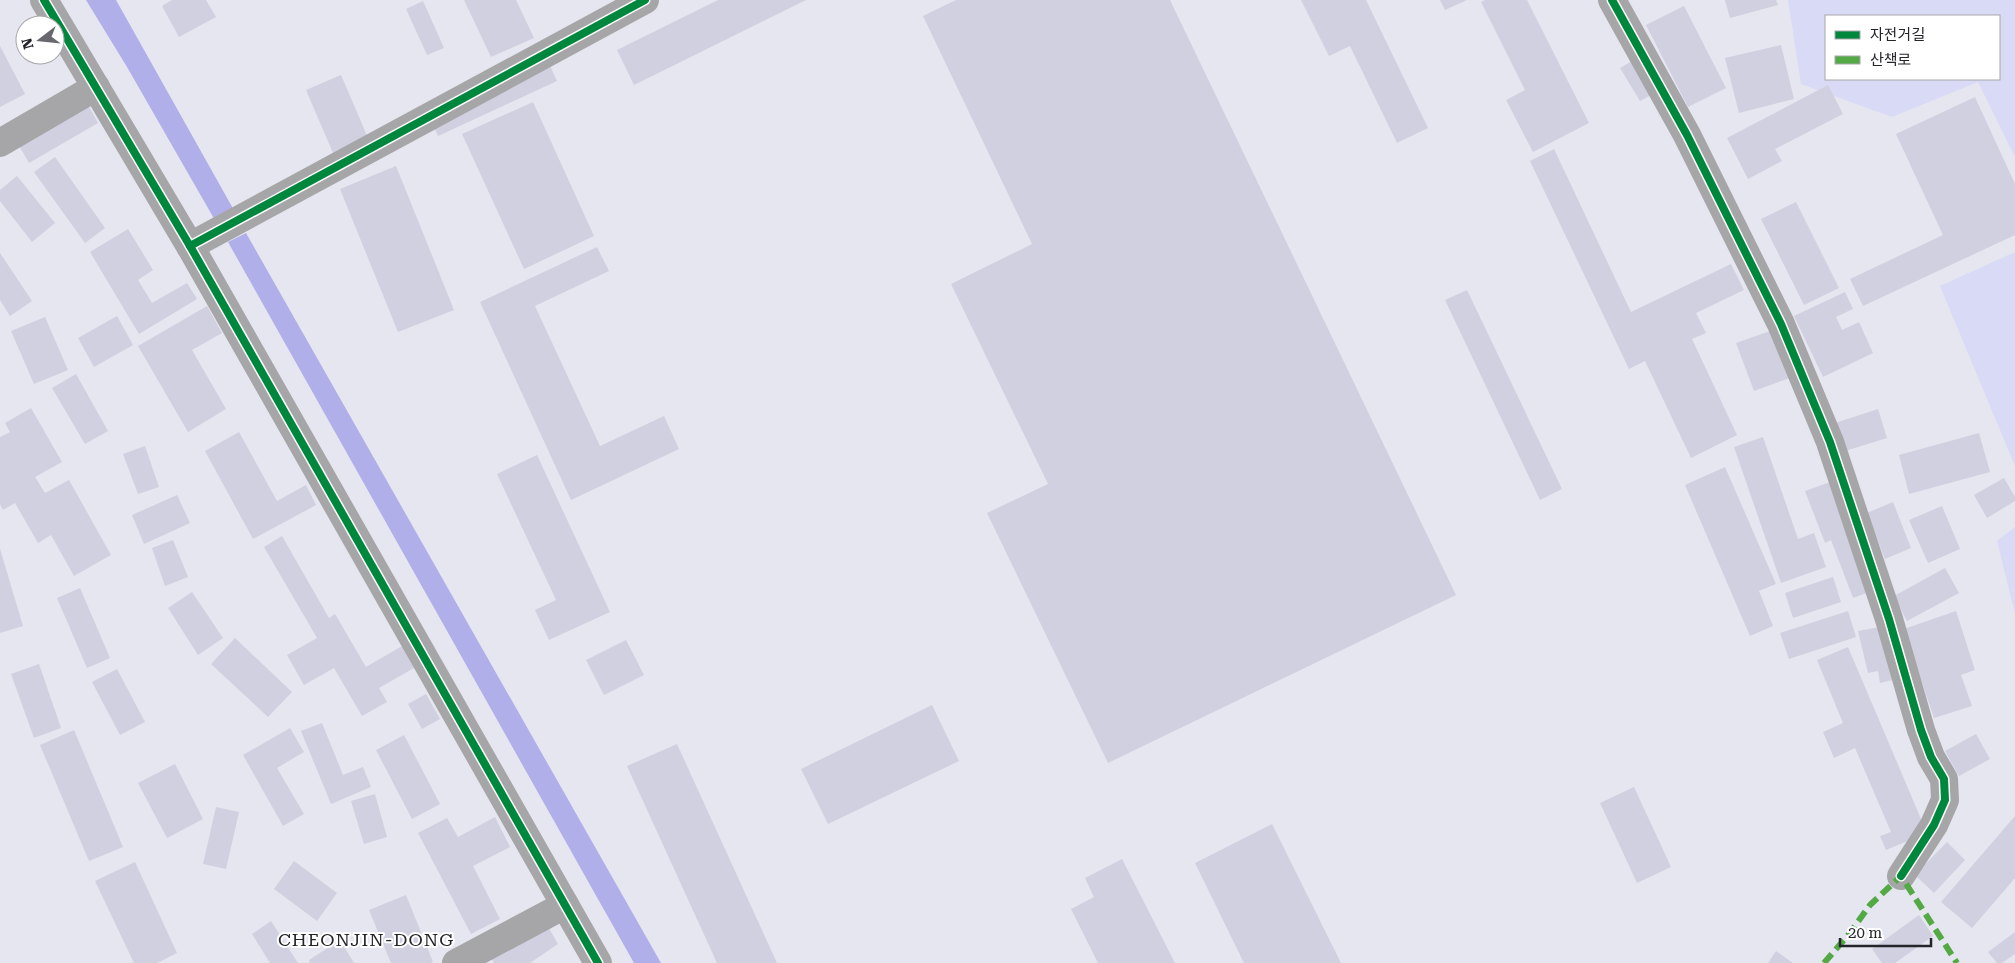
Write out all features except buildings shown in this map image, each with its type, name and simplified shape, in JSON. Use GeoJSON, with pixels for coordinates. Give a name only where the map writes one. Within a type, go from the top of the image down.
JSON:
{"type":"FeatureCollection","features":[{"type":"Feature","properties":{"kind":"street"},"geometry":{"type":"LineString","coordinates":[[44,0],[190,246],[598,963]]}},
{"type":"Feature","properties":{"kind":"street"},"geometry":{"type":"LineString","coordinates":[[190,246],[645,0]]}},
{"type":"Feature","properties":{"kind":"street"},"geometry":{"type":"LineString","coordinates":[[1612,0],[1687,135],[1781,324],[1830,442],[1889,619],[1921,730],[1931,757],[1944,779],[1946,800],[1934,825],[1901,876]]}},
{"type":"Feature","properties":{"kind":"street"},"geometry":{"type":"LineString","coordinates":[[0,144],[96,86]]}},
{"type":"Feature","properties":{"kind":"street"},"geometry":{"type":"LineString","coordinates":[[456,963],[565,905]]}},
{"type":"Feature","properties":{"kind":"shaded area"},"geometry":{"type":"Polygon","coordinates":[[[1788,0],[2015,0],[2015,157],[1978,82],[1892,117],[1801,84],[1788,0]]]}},
{"type":"Feature","properties":{"kind":"shaded area"},"geometry":{"type":"Polygon","coordinates":[[[2015,252],[2015,466],[1940,286],[2015,252]]]}},
{"type":"Feature","properties":{"kind":"shaded area"},"geometry":{"type":"Polygon","coordinates":[[[2015,527],[2015,614],[1997,541],[2015,527]]]}},
{"type":"Feature","properties":{"kind":"water"},"geometry":{"type":"Polygon","coordinates":[[[86,0],[116,0],[235,212],[216,222],[127,67],[86,0]]]}},
{"type":"Feature","properties":{"kind":"water"},"geometry":{"type":"Polygon","coordinates":[[[246,233],[661,963],[634,963],[228,242],[246,233]]]}},
{"type":"Feature","properties":{"kind":"marked path"},"geometry":{"type":"LineString","coordinates":[[1824,963],[1850,933],[1870,905],[1901,876],[1957,963]]}},
{"type":"Feature","properties":{"kind":"cycle path"},"geometry":{"type":"LineString","coordinates":[[44,0],[190,246],[598,963]]}},
{"type":"Feature","properties":{"kind":"cycle path"},"geometry":{"type":"LineString","coordinates":[[190,246],[645,0]]}},
{"type":"Feature","properties":{"kind":"cycle path"},"geometry":{"type":"LineString","coordinates":[[1612,0],[1687,135],[1781,324],[1830,442],[1889,619],[1921,730],[1931,757],[1944,779],[1945,800],[1934,825],[1901,876]]}},
{"type":"Feature","properties":{"kind":"district","name":"CHEONJIN-DONG"},"geometry":{"type":"Point","coordinates":[366,939]}}]}
